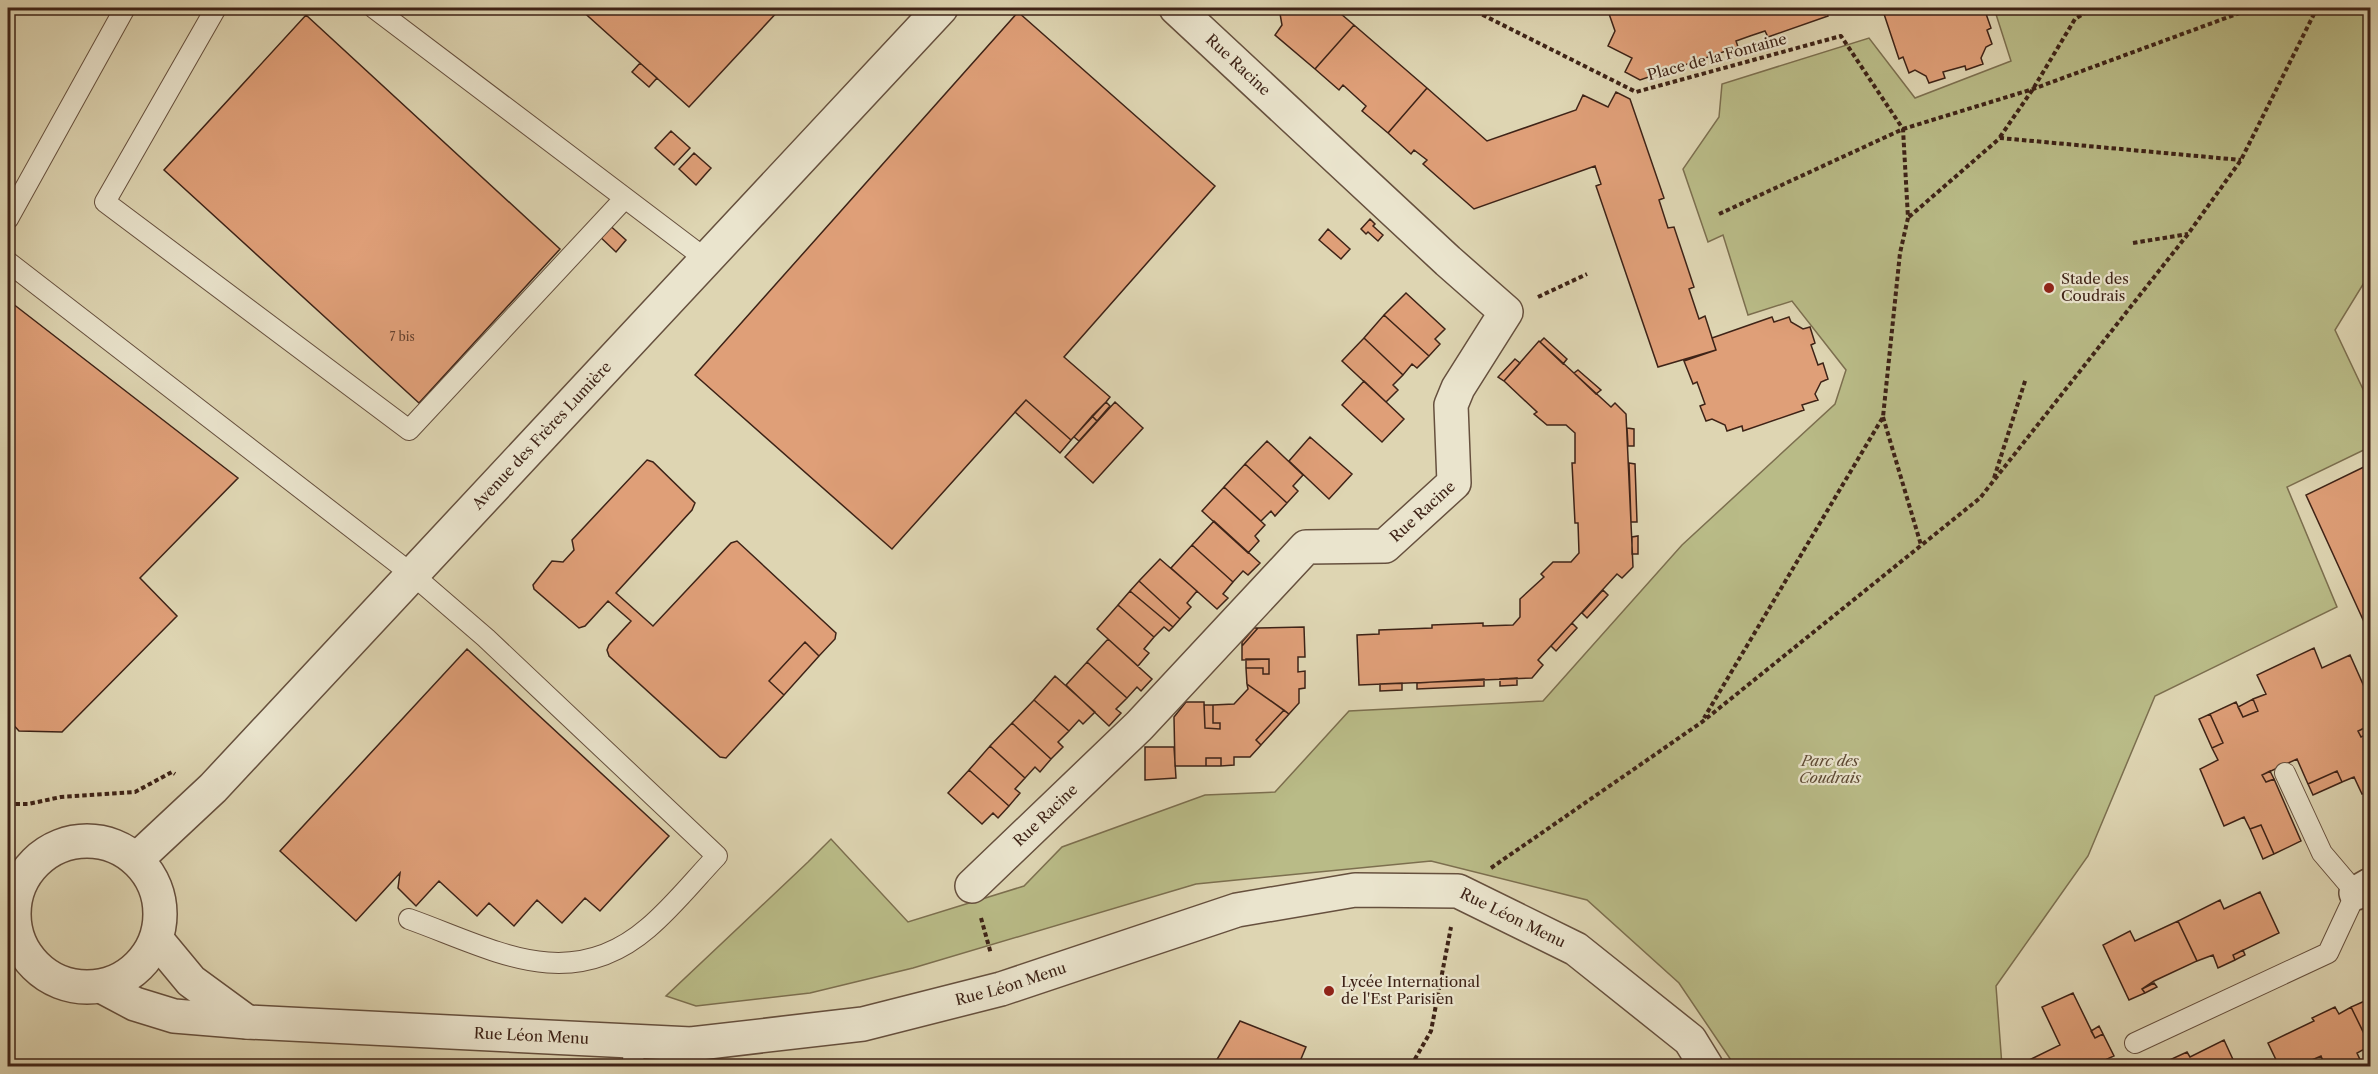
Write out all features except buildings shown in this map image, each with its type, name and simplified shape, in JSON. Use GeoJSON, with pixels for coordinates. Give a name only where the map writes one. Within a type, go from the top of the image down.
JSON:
{"type":"FeatureCollection","features":[{"type":"Feature","properties":{"kind":"street","name":"Avenue des Frères Lumière"},"geometry":{"type":"LineString","coordinates":[[137,859],[202,800],[941,8]]}},
{"type":"Feature","properties":{"kind":"street","name":"Rue Racine"},"geometry":{"type":"LineString","coordinates":[[972,886],[1139,726],[1306,547],[1385,546],[1454,483],[1451,405],[1458,388],[1506,312],[1176,8]]}},
{"type":"Feature","properties":{"kind":"street","name":"Rue Léon Menu"},"geometry":{"type":"LineString","coordinates":[[104,842],[126,851],[137,859],[151,875],[160,899],[160,927],[157,940],[127,977],[103,987],[73,987],[56,982],[29,961],[11,926],[15,896],[25,874],[41,856],[69,843],[104,842]]}},
{"type":"Feature","properties":{"kind":"street","name":"Rue Léon Menu"},"geometry":{"type":"LineString","coordinates":[[103,987],[135,1004],[174,1016],[634,1054],[691,1044],[863,1024],[1001,989],[1236,910],[1355,890],[1458,891],[1576,949],[1690,1040],[1706,1066]]}},
{"type":"Feature","properties":{"kind":"street"},"geometry":{"type":"LineString","coordinates":[[157,940],[191,981],[247,1022]]}},
{"type":"Feature","properties":{"kind":"lane"},"geometry":{"type":"LineString","coordinates":[[8,219],[125,8]]}},
{"type":"Feature","properties":{"kind":"lane"},"geometry":{"type":"LineString","coordinates":[[216,8],[105,202],[409,430],[625,198]]}},
{"type":"Feature","properties":{"kind":"lane"},"geometry":{"type":"LineString","coordinates":[[374,8],[707,260]]}},
{"type":"Feature","properties":{"kind":"lane"},"geometry":{"type":"LineString","coordinates":[[8,262],[413,575],[486,638],[717,856],[648,928],[609,954],[573,964],[523,960],[409,919]]}},
{"type":"Feature","properties":{"kind":"lane"},"geometry":{"type":"LineString","coordinates":[[2135,1043],[2328,952],[2363,889],[2322,853],[2285,773]]}},
{"type":"Feature","properties":{"kind":"path","name":"Place de la Fontaine"},"geometry":{"type":"LineString","coordinates":[[1469,8],[1636,92],[1841,36],[1903,129]]}},
{"type":"Feature","properties":{"kind":"path"},"geometry":{"type":"LineString","coordinates":[[1908,218],[2000,138],[2033,90],[2074,20],[2093,8]]}},
{"type":"Feature","properties":{"kind":"path"},"geometry":{"type":"LineString","coordinates":[[1719,214],[1903,129],[2033,90],[2253,8]]}},
{"type":"Feature","properties":{"kind":"path"},"geometry":{"type":"LineString","coordinates":[[1411,1066],[1431,1031],[1458,891],[1702,722],[1980,498],[2188,234],[2241,160],[2317,8]]}},
{"type":"Feature","properties":{"kind":"path"},"geometry":{"type":"LineString","coordinates":[[1903,129],[1908,218],[1900,253],[1883,417],[1921,545]]}},
{"type":"Feature","properties":{"kind":"path"},"geometry":{"type":"LineString","coordinates":[[2000,138],[2241,160]]}},
{"type":"Feature","properties":{"kind":"path"},"geometry":{"type":"LineString","coordinates":[[2133,243],[2188,234]]}},
{"type":"Feature","properties":{"kind":"path"},"geometry":{"type":"LineString","coordinates":[[1506,312],[1587,274]]}},
{"type":"Feature","properties":{"kind":"path"},"geometry":{"type":"LineString","coordinates":[[1993,482],[2026,378]]}},
{"type":"Feature","properties":{"kind":"path"},"geometry":{"type":"LineString","coordinates":[[1702,722],[1883,417]]}},
{"type":"Feature","properties":{"kind":"path"},"geometry":{"type":"LineString","coordinates":[[8,804],[28,804],[61,797],[135,792],[172,772],[202,800]]}},
{"type":"Feature","properties":{"kind":"path"},"geometry":{"type":"LineString","coordinates":[[972,886],[1001,989]]}},
{"type":"Feature","properties":{"kind":"green space","name":"Parc des Coudrais"},"geometry":{"type":"Polygon","coordinates":[[[1994,8],[2370,8],[2370,273],[2335,330],[2370,404],[2370,447],[2287,487],[2337,607],[2155,696],[2088,856],[1996,986],[2002,1066],[1735,1066],[1679,983],[1587,900],[1431,861],[1196,884],[913,968],[810,993],[696,1006],[666,996],[831,839],[908,922],[1024,886],[1062,847],[1205,795],[1275,792],[1349,711],[1543,701],[1682,545],[1835,404],[1846,370],[1792,301],[1748,315],[1723,235],[1708,242],[1683,169],[1719,117],[1722,84],[1869,38],[1915,98],[2011,61],[1994,8]]]}},
{"type":"Feature","properties":{"kind":"place","name":"Stade des Coudrais"},"geometry":{"type":"Point","coordinates":[2049,288]}},
{"type":"Feature","properties":{"kind":"place","name":"Lycée International de l'Est Parisien"},"geometry":{"type":"Point","coordinates":[1329,991]}}]}
